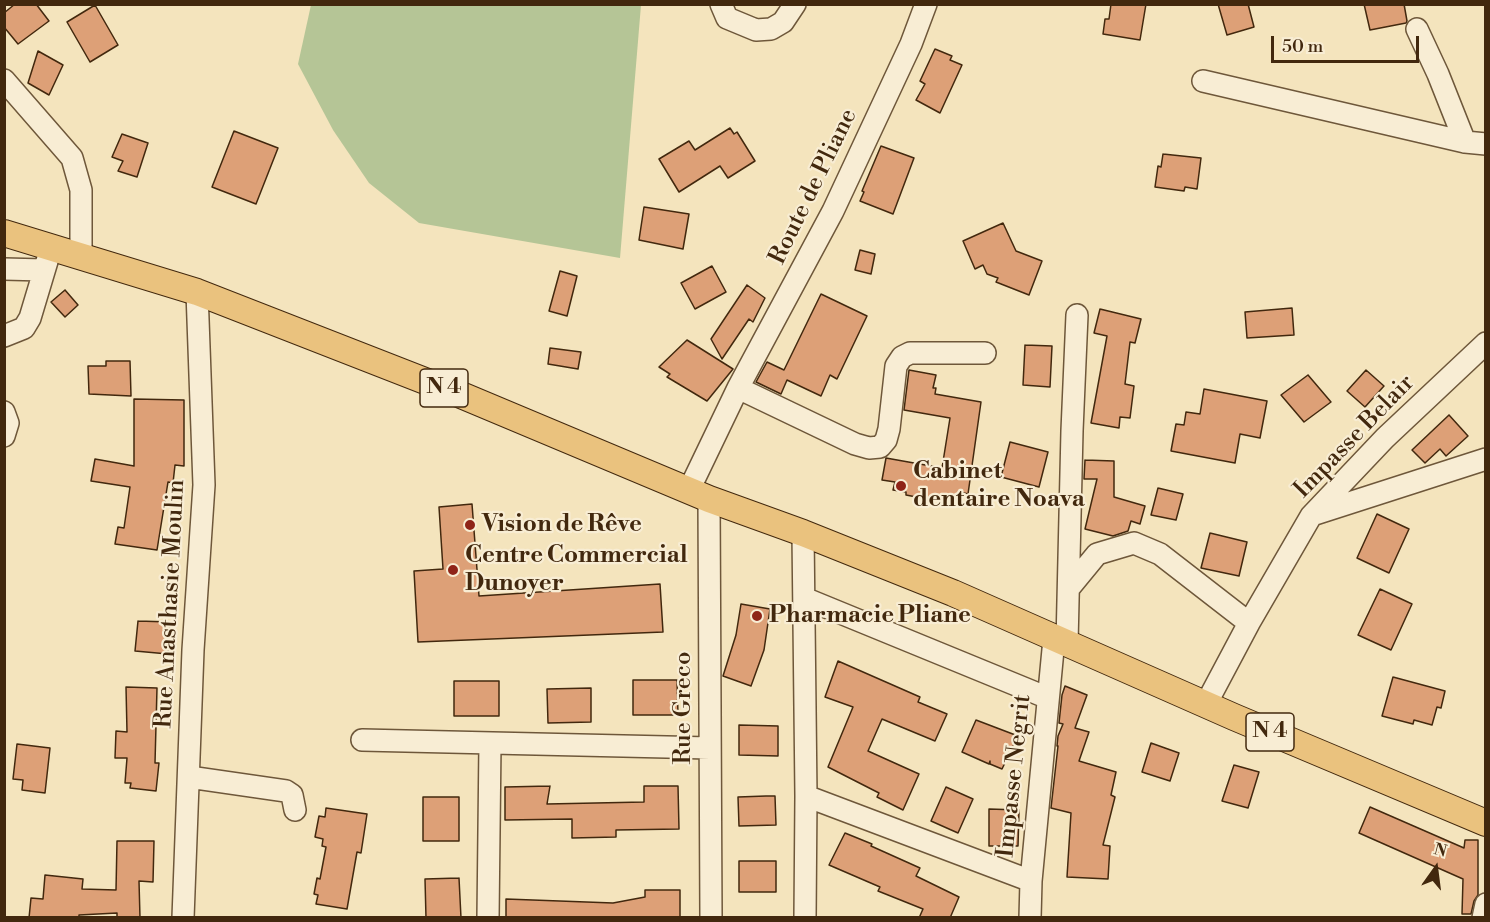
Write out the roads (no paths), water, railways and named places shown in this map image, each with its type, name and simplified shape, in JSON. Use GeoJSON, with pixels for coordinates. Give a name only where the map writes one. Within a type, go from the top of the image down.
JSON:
{"type":"FeatureCollection","features":[{"type":"Feature","properties":{"kind":"main road","name":"N 4"},"geometry":{"type":"LineString","coordinates":[[4,233],[48,259],[81,258],[196,292],[461,395],[699,495],[803,533],[953,593],[1485,823]]}},
{"type":"Feature","properties":{"kind":"street"},"geometry":{"type":"LineString","coordinates":[[721,4],[727,18],[756,30],[771,29],[783,22],[795,4]]}},
{"type":"Feature","properties":{"kind":"street","name":"Route de Pliane"},"geometry":{"type":"LineString","coordinates":[[699,495],[738,388],[833,211],[911,44],[926,4]]}},
{"type":"Feature","properties":{"kind":"street"},"geometry":{"type":"LineString","coordinates":[[1417,29],[1475,143]]}},
{"type":"Feature","properties":{"kind":"street"},"geometry":{"type":"LineString","coordinates":[[4,80],[72,158],[81,190],[81,258]]}},
{"type":"Feature","properties":{"kind":"street"},"geometry":{"type":"LineString","coordinates":[[1203,81],[1475,143]]}},
{"type":"Feature","properties":{"kind":"street"},"geometry":{"type":"LineString","coordinates":[[4,269],[48,259],[30,318],[24,328],[4,336]]}},
{"type":"Feature","properties":{"kind":"street","name":"Rue Anasthasie Moulin"},"geometry":{"type":"LineString","coordinates":[[183,918],[193,650],[204,485],[196,292]]}},
{"type":"Feature","properties":{"kind":"street","name":"Impasse Negrit"},"geometry":{"type":"LineString","coordinates":[[1030,918],[1031,881],[1048,698],[1061,641],[1069,588],[1077,315]]}},
{"type":"Feature","properties":{"kind":"street","name":"Impasse Belair"},"geometry":{"type":"LineString","coordinates":[[1206,704],[1311,516],[1385,438],[1485,343]]}},
{"type":"Feature","properties":{"kind":"street"},"geometry":{"type":"LineString","coordinates":[[738,388],[855,444],[869,448],[880,447],[886,440],[889,429],[896,366],[902,357],[910,353],[985,353]]}},
{"type":"Feature","properties":{"kind":"street"},"geometry":{"type":"LineString","coordinates":[[4,412],[8,423],[4,436]]}},
{"type":"Feature","properties":{"kind":"street"},"geometry":{"type":"LineString","coordinates":[[1311,516],[1485,459]]}},
{"type":"Feature","properties":{"kind":"street","name":"Rue Greco"},"geometry":{"type":"LineString","coordinates":[[699,495],[710,748],[711,918]]}},
{"type":"Feature","properties":{"kind":"street"},"geometry":{"type":"LineString","coordinates":[[803,533],[805,918]]}},
{"type":"Feature","properties":{"kind":"street"},"geometry":{"type":"LineString","coordinates":[[1069,588],[1097,554],[1134,543],[1160,554],[1250,623]]}},
{"type":"Feature","properties":{"kind":"street"},"geometry":{"type":"LineString","coordinates":[[804,598],[1048,698]]}},
{"type":"Feature","properties":{"kind":"street"},"geometry":{"type":"LineString","coordinates":[[362,740],[710,748]]}},
{"type":"Feature","properties":{"kind":"street"},"geometry":{"type":"LineString","coordinates":[[488,918],[490,743]]}},
{"type":"Feature","properties":{"kind":"street"},"geometry":{"type":"LineString","coordinates":[[189,777],[286,791],[292,795],[295,810]]}},
{"type":"Feature","properties":{"kind":"street"},"geometry":{"type":"LineString","coordinates":[[806,796],[1031,881]]}},
{"type":"Feature","properties":{"kind":"street"},"geometry":{"type":"LineString","coordinates":[[1483,918],[1485,904]]}},
{"type":"Feature","properties":{"kind":"place","name":"Cabinet dentaire Noava"},"geometry":{"type":"Point","coordinates":[901,486]}},
{"type":"Feature","properties":{"kind":"place","name":"Vision de Rêve"},"geometry":{"type":"Point","coordinates":[470,525]}},
{"type":"Feature","properties":{"kind":"place","name":"Centre Commercial Dunoyer"},"geometry":{"type":"Point","coordinates":[453,570]}},
{"type":"Feature","properties":{"kind":"place","name":"Pharmacie Pliane"},"geometry":{"type":"Point","coordinates":[757,616]}}]}
